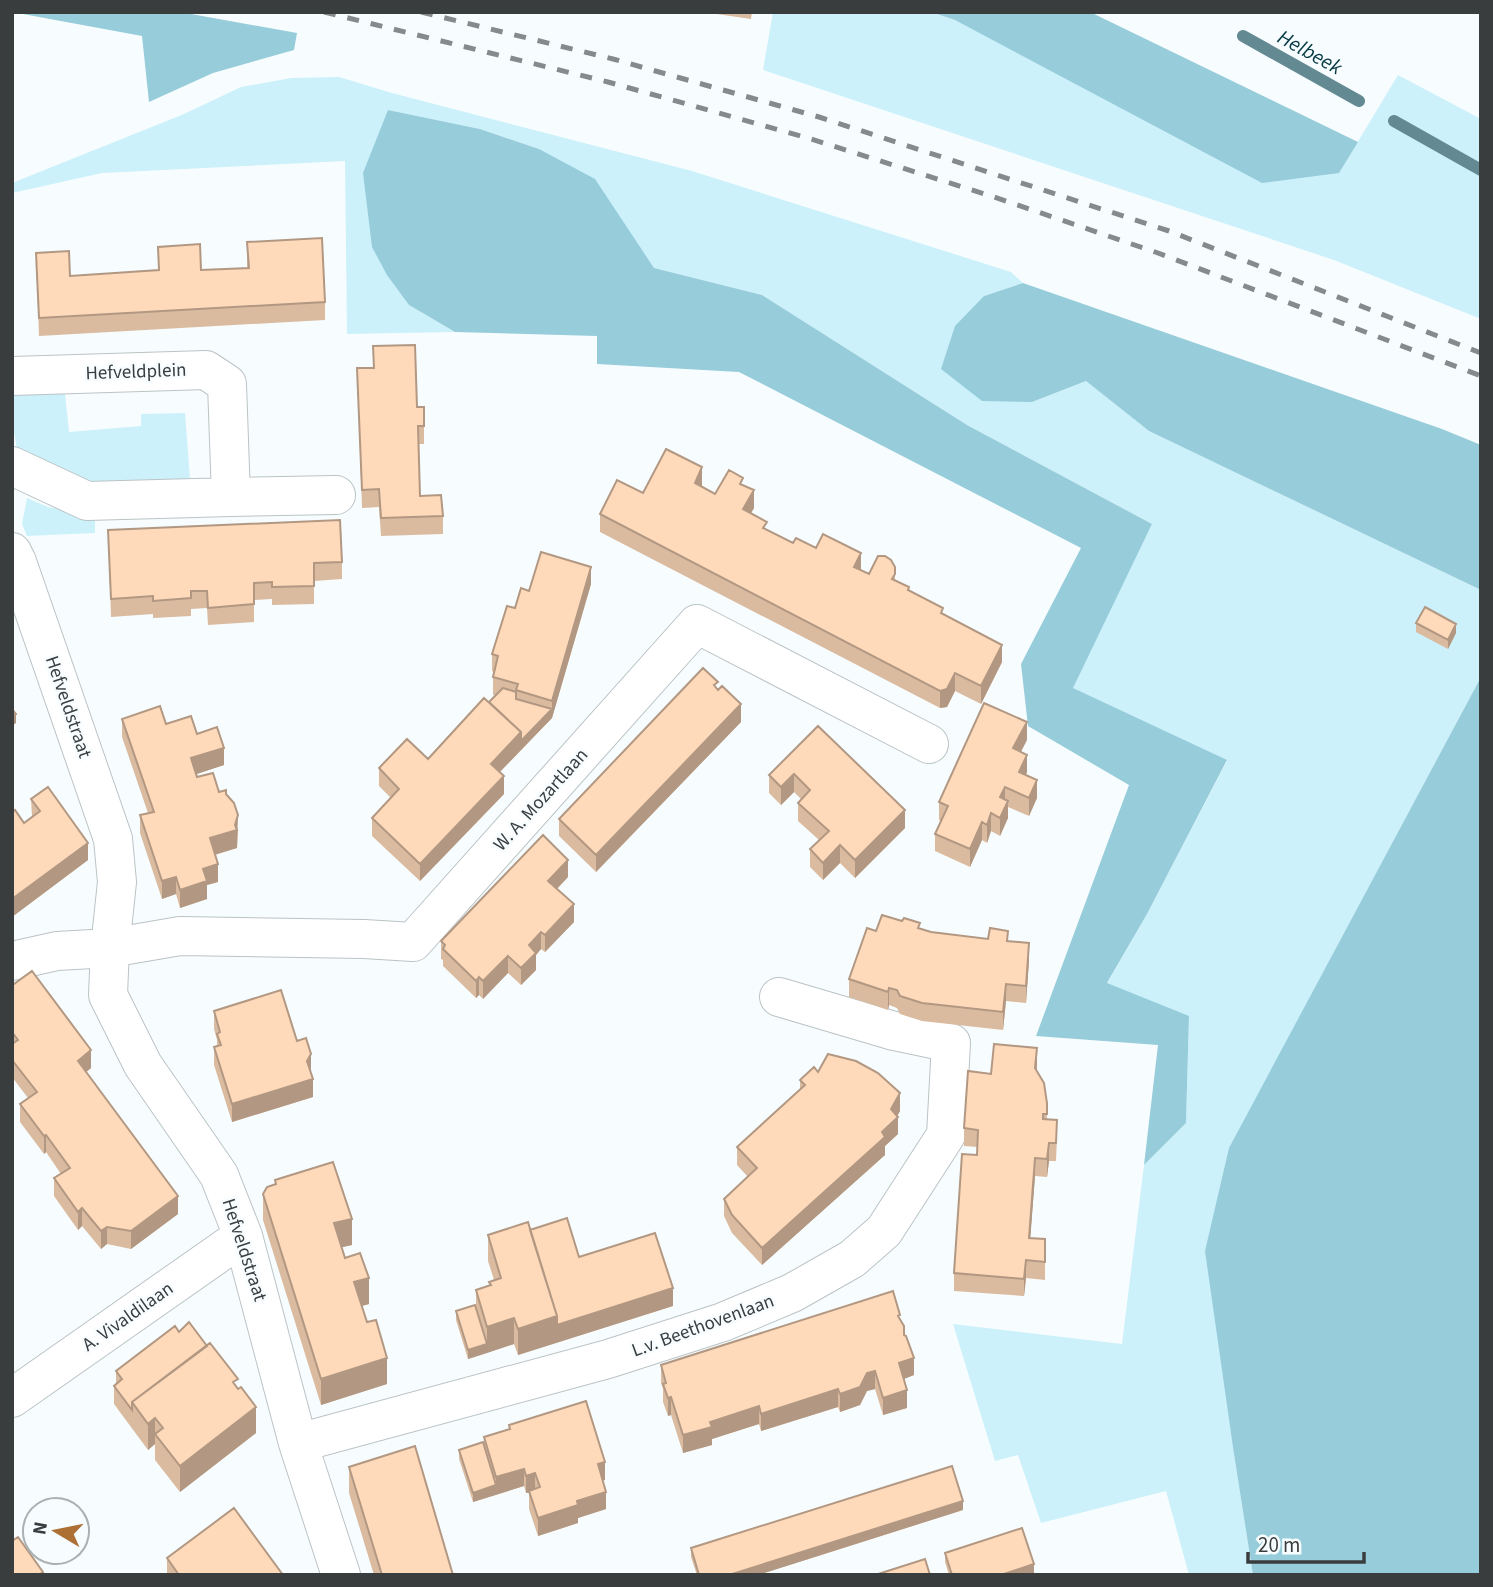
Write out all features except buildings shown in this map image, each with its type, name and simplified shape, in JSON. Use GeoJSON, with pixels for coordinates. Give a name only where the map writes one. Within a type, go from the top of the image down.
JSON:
{"type":"FeatureCollection","features":[{"type":"Feature","properties":{"kind":"street","name":"Hefveldplein"},"geometry":{"type":"LineString","coordinates":[[12,376],[206,370],[227,384],[230,497]]}},
{"type":"Feature","properties":{"kind":"street"},"geometry":{"type":"LineString","coordinates":[[12,466],[87,500],[336,495]]}},
{"type":"Feature","properties":{"kind":"street","name":"Hefveldstraat"},"geometry":{"type":"LineString","coordinates":[[12,552],[113,839],[117,882],[108,995],[144,1065],[219,1175],[243,1236],[298,1443],[341,1575]]}},
{"type":"Feature","properties":{"kind":"street","name":"W. A. Mozartlaan"},"geometry":{"type":"LineString","coordinates":[[110,948],[180,936],[413,942],[697,624],[929,744]]}},
{"type":"Feature","properties":{"kind":"street"},"geometry":{"type":"LineString","coordinates":[[12,961],[57,951],[110,948]]}},
{"type":"Feature","properties":{"kind":"street","name":"L.v. Beethovenlaan"},"geometry":{"type":"LineString","coordinates":[[298,1443],[608,1359],[723,1322],[792,1293],[852,1259],[884,1231],[946,1135],[951,1044],[894,1031],[779,997]]}},
{"type":"Feature","properties":{"kind":"street","name":"A. Vivaldilaan"},"geometry":{"type":"LineString","coordinates":[[12,1398],[243,1236]]}},
{"type":"Feature","properties":{"kind":"shaded area"},"geometry":{"type":"Polygon","coordinates":[[[12,12],[180,12],[297,33],[294,50],[213,73],[149,102],[142,36],[12,12]]]}},
{"type":"Feature","properties":{"kind":"shaded area"},"geometry":{"type":"Polygon","coordinates":[[[773,12],[931,12],[1339,173],[1398,75],[1481,119],[1481,319],[1334,260],[763,70],[773,12]]]}},
{"type":"Feature","properties":{"kind":"shaded area"},"geometry":{"type":"Polygon","coordinates":[[[931,12],[1090,12],[1358,142],[1339,173],[1262,183],[955,20],[931,12]]]}},
{"type":"Feature","properties":{"kind":"shaded area"},"geometry":{"type":"Polygon","coordinates":[[[339,77],[692,171],[1011,272],[1023,283],[984,296],[1032,402],[1086,381],[1149,431],[1481,590],[1481,677],[1310,997],[1234,1454],[1253,1575],[1189,1575],[1166,1491],[1041,1523],[1018,1455],[995,1461],[953,1324],[1122,1344],[1144,1165],[1186,1123],[1189,1017],[1107,984],[1227,761],[1072,688],[1152,524],[967,425],[762,295],[654,268],[629,232],[539,149],[480,129],[388,110],[409,305],[455,332],[347,334],[345,161],[102,173],[12,193],[12,183],[184,114],[241,87],[291,78],[339,77]]]}},
{"type":"Feature","properties":{"kind":"shaded area"},"geometry":{"type":"Polygon","coordinates":[[[388,110],[480,129],[539,149],[595,179],[654,268],[762,295],[967,425],[1152,524],[1073,688],[1227,760],[1147,914],[1107,983],[1189,1016],[1186,1123],[1144,1165],[1158,1045],[1036,1036],[1129,785],[1028,726],[1021,664],[1081,548],[739,372],[597,364],[597,336],[455,332],[409,305],[387,275],[372,247],[363,173],[388,110]]]}},
{"type":"Feature","properties":{"kind":"shaded area"},"geometry":{"type":"Polygon","coordinates":[[[1023,283],[1481,445],[1481,590],[1149,431],[1086,381],[1032,402],[982,401],[941,369],[955,326],[984,296],[1023,283]]]}},
{"type":"Feature","properties":{"kind":"shaded area"},"geometry":{"type":"Polygon","coordinates":[[[64,384],[69,432],[141,426],[141,414],[185,413],[190,479],[85,482],[18,455],[12,421],[12,388],[64,384]]]}},
{"type":"Feature","properties":{"kind":"shaded area"},"geometry":{"type":"Polygon","coordinates":[[[27,498],[48,507],[95,516],[95,533],[27,536],[22,524],[27,498]]]}},
{"type":"Feature","properties":{"kind":"shaded area"},"geometry":{"type":"Polygon","coordinates":[[[1481,677],[1481,1575],[1253,1575],[1205,1251],[1229,1148],[1481,677]]]}},
{"type":"Feature","properties":{"kind":"waterway","name":"Helbeek"},"geometry":{"type":"LineString","coordinates":[[1243,36],[1359,101]]}},
{"type":"Feature","properties":{"kind":"waterway","name":"Helbeek"},"geometry":{"type":"LineString","coordinates":[[1394,121],[1481,170]]}},
{"type":"Feature","properties":{"kind":"railway"},"geometry":{"type":"LineString","coordinates":[[324,12],[608,82],[808,138],[1158,253],[1481,376]]}},
{"type":"Feature","properties":{"kind":"railway"},"geometry":{"type":"LineString","coordinates":[[421,12],[613,59],[819,117],[1169,231],[1481,353]]}}]}
